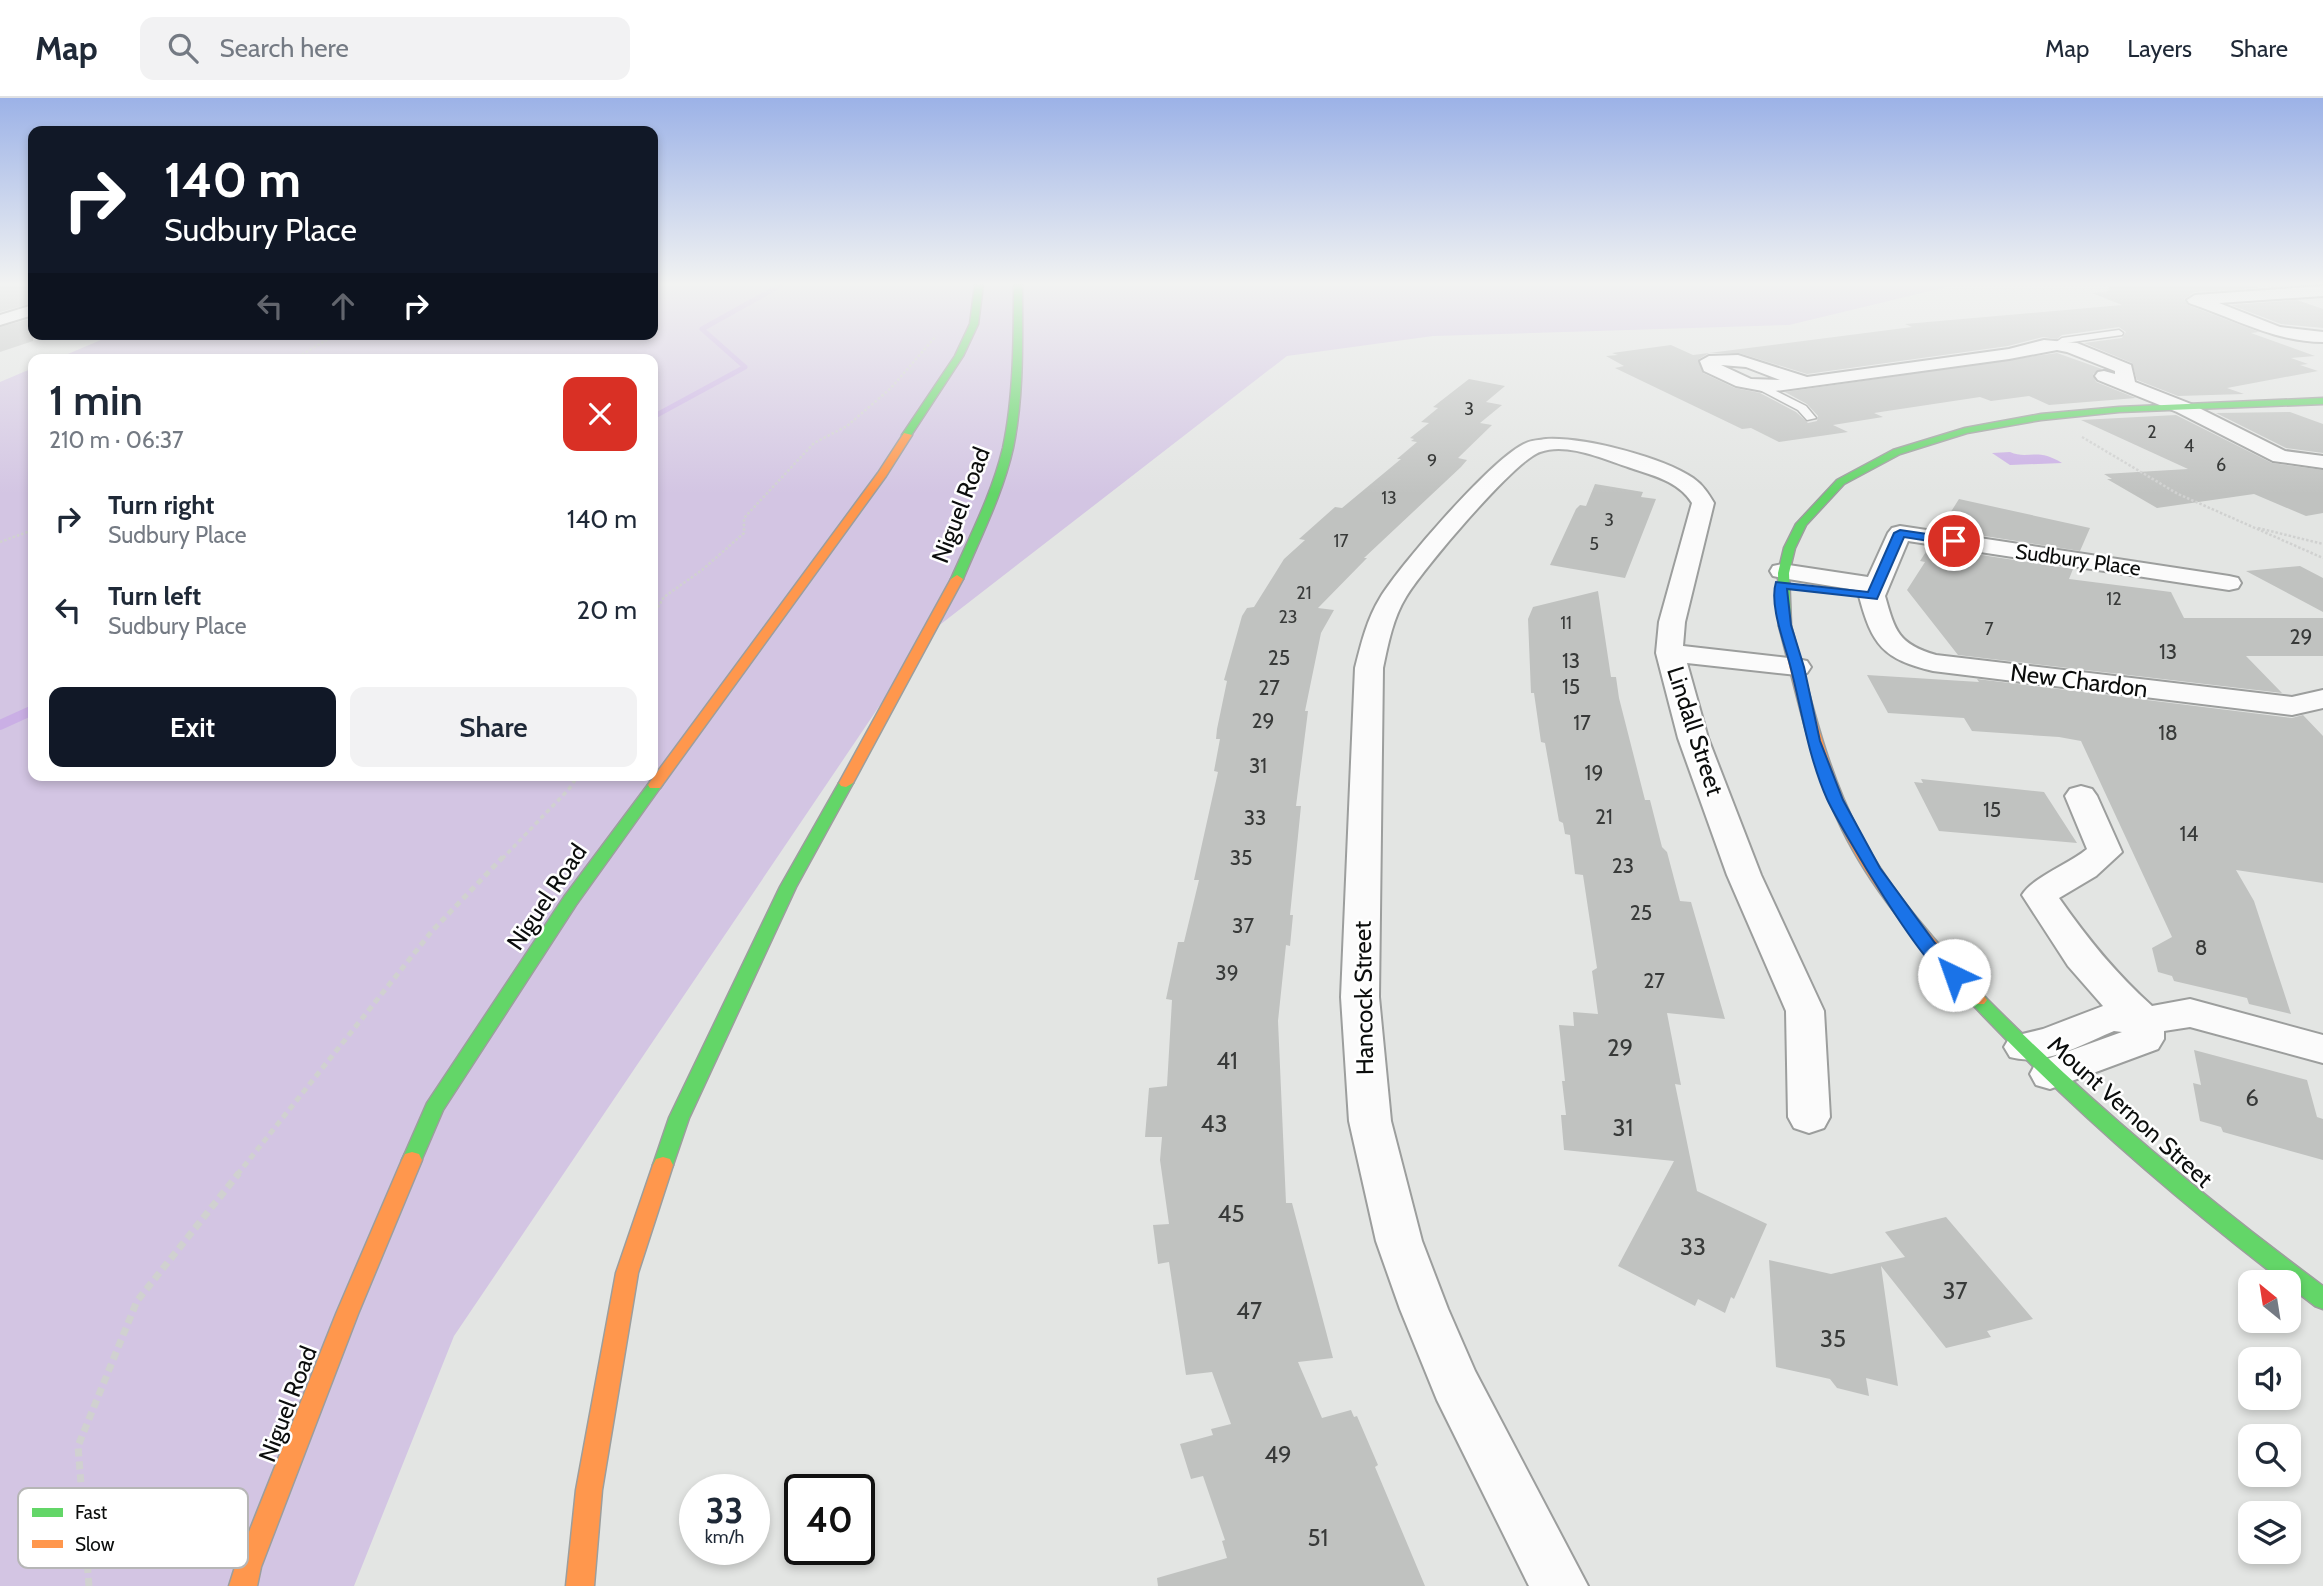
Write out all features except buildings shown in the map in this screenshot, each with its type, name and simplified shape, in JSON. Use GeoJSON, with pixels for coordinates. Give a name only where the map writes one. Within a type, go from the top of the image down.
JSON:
{"type":"FeatureCollection","features":[{"type":"Feature","properties":{"kind":"main road","name":"Niguel Road"},"geometry":{"type":"LineString","coordinates":[[658,781],[882,474],[960,354]]}},
{"type":"Feature","properties":{"kind":"main road","name":"Niguel Road"},"geometry":{"type":"LineString","coordinates":[[580,1586],[589,1490],[627,1273],[679,1118],[789,887],[950,596],[992,499],[1008,447],[1018,354]]}},
{"type":"Feature","properties":{"kind":"main road","name":"Mount Vernon Street"},"geometry":{"type":"LineString","coordinates":[[2323,401],[2026,420],[1975,429],[1908,448],[1843,480],[1818,502],[1800,521],[1786,550],[1781,577],[1784,625],[1797,667],[1813,741],[1823,770],[1835,800],[1873,869],[1928,947],[2075,1099],[2244,1241],[2323,1299]]}},
{"type":"Feature","properties":{"kind":"main road","name":"Niguel Road"},"geometry":{"type":"LineString","coordinates":[[248,1567],[347,1314],[434,1108],[570,901],[658,781]]}},
{"type":"Feature","properties":{"kind":"main road","name":"Niguel Road"},"geometry":{"type":"LineString","coordinates":[[243,1586],[248,1568]]}},
{"type":"Feature","properties":{"kind":"street"},"geometry":{"type":"LineString","coordinates":[[1807,382],[1791,379],[1750,361],[1732,358],[1709,361],[1710,367],[1735,380],[1761,387],[1807,382],[2002,354]]}},
{"type":"Feature","properties":{"kind":"street"},"geometry":{"type":"LineString","coordinates":[[2046,354],[2126,382],[2184,408],[2280,457],[2296,469],[2323,479]]}},
{"type":"Feature","properties":{"kind":"street"},"geometry":{"type":"LineString","coordinates":[[2089,354],[2125,369],[2123,377],[2126,382]]}},
{"type":"Feature","properties":{"kind":"street","name":"Lindall Street"},"geometry":{"type":"LineString","coordinates":[[1549,445],[1588,448],[1656,469],[1683,481],[1699,494],[1702,508],[1672,621],[1671,653],[1693,738],[1744,875],[1805,1011],[1809,1117]]}},
{"type":"Feature","properties":{"kind":"street","name":"Hancock Street"},"geometry":{"type":"LineString","coordinates":[[1549,445],[1533,447],[1521,453],[1411,570],[1383,615],[1369,668],[1360,998],[1370,1121],[1399,1241],[1455,1384],[1559,1586]]}},
{"type":"Feature","properties":{"kind":"street"},"geometry":{"type":"LineString","coordinates":[[2280,457],[2323,461]]}},
{"type":"Feature","properties":{"kind":"street","name":"Sudbury Place"},"geometry":{"type":"LineString","coordinates":[[1875,591],[1900,533],[2230,583]]}},
{"type":"Feature","properties":{"kind":"street"},"geometry":{"type":"LineString","coordinates":[[1781,577],[1875,591]]}},
{"type":"Feature","properties":{"kind":"street","name":"New Chardon"},"geometry":{"type":"LineString","coordinates":[[1875,591],[1883,636],[1889,643],[1915,658],[1933,663],[2292,706],[2323,699]]}},
{"type":"Feature","properties":{"kind":"street"},"geometry":{"type":"LineString","coordinates":[[1671,653],[1797,667]]}},
{"type":"Feature","properties":{"kind":"street"},"geometry":{"type":"LineString","coordinates":[[2037,1061],[2144,1039],[2144,1021],[2109,989],[2081,957],[2039,895],[2084,869],[2105,852],[2081,796]]}},
{"type":"Feature","properties":{"kind":"street"},"geometry":{"type":"LineString","coordinates":[[2144,1021],[2190,1013],[2323,1049]]}},
{"type":"Feature","properties":{"kind":"lane"},"geometry":{"type":"LineString","coordinates":[[1761,387],[1802,408],[1811,418]]}},
{"type":"Feature","properties":{"kind":"path"},"geometry":{"type":"LineString","coordinates":[[658,607],[664,597],[702,570],[744,533],[744,518],[814,443],[846,426],[891,388],[918,354]]}},
{"type":"Feature","properties":{"kind":"path"},"geometry":{"type":"LineString","coordinates":[[2075,432],[2178,494],[2323,558]]}},
{"type":"Feature","properties":{"kind":"path"},"geometry":{"type":"LineString","coordinates":[[2240,523],[2323,544]]}},
{"type":"Feature","properties":{"kind":"path"},"geometry":{"type":"LineString","coordinates":[[0,542],[28,532]]}},
{"type":"Feature","properties":{"kind":"path"},"geometry":{"type":"LineString","coordinates":[[81,1488],[78,1446],[137,1301],[432,931],[574,781]]}},
{"type":"Feature","properties":{"kind":"path"},"geometry":{"type":"LineString","coordinates":[[88,1568],[89,1586]]}},
{"type":"Feature","properties":{"kind":"shaded area"},"geometry":{"type":"Polygon","coordinates":[[[658,354],[1298,354],[1287,356],[928,634],[454,1336],[354,1586],[0,1586],[0,382],[28,370],[28,781],[658,781],[658,354]]]}},
{"type":"Feature","properties":{"kind":"shaded area"},"geometry":{"type":"Polygon","coordinates":[[[1992,453],[2046,456],[2062,463],[2010,465],[1992,453]]]}},
{"type":"Feature","properties":{"kind":"waterway"},"geometry":{"type":"LineString","coordinates":[[658,414],[745,367],[731,354]]}},
{"type":"Feature","properties":{"kind":"waterway"},"geometry":{"type":"LineString","coordinates":[[0,725],[28,712]]}},
{"type":"Feature","properties":{"kind":"traffic: fast"},"geometry":{"type":"LineString","coordinates":[[907,435],[960,354]]}},
{"type":"Feature","properties":{"kind":"traffic: fast"},"geometry":{"type":"LineString","coordinates":[[957,579],[992,499],[1008,447],[1018,354]]}},
{"type":"Feature","properties":{"kind":"traffic: fast"},"geometry":{"type":"LineString","coordinates":[[1785,626],[1783,599],[1786,560],[1801,524],[1841,482],[1897,452],[1965,431],[2041,417],[2119,409],[2323,401]]}},
{"type":"Feature","properties":{"kind":"traffic: fast"},"geometry":{"type":"LineString","coordinates":[[663,1165],[679,1118],[788,887],[846,783]]}},
{"type":"Feature","properties":{"kind":"traffic: fast"},"geometry":{"type":"LineString","coordinates":[[412,1160],[434,1108],[570,901],[655,785]]}},
{"type":"Feature","properties":{"kind":"traffic: fast"},"geometry":{"type":"LineString","coordinates":[[1978,1000],[2101,1120],[2187,1193],[2323,1299]]}},
{"type":"Feature","properties":{"kind":"traffic: slow"},"geometry":{"type":"LineString","coordinates":[[658,781],[882,474],[907,435]]}},
{"type":"Feature","properties":{"kind":"traffic: slow"},"geometry":{"type":"LineString","coordinates":[[846,783],[957,579]]}},
{"type":"Feature","properties":{"kind":"traffic: slow"},"geometry":{"type":"LineString","coordinates":[[1785,626],[1822,764],[1850,830],[1911,923],[1978,1000]]}},
{"type":"Feature","properties":{"kind":"traffic: slow"},"geometry":{"type":"LineString","coordinates":[[655,785],[658,781]]}},
{"type":"Feature","properties":{"kind":"traffic: slow"},"geometry":{"type":"LineString","coordinates":[[248,1567],[347,1314],[412,1160]]}},
{"type":"Feature","properties":{"kind":"traffic: slow"},"geometry":{"type":"LineString","coordinates":[[580,1586],[589,1490],[627,1273],[663,1165]]}},
{"type":"Feature","properties":{"kind":"traffic: slow"},"geometry":{"type":"LineString","coordinates":[[243,1586],[248,1568]]}},
{"type":"Feature","properties":{"kind":"route"},"geometry":{"type":"LineString","coordinates":[[1954,541],[1900,533],[1872,597],[1780,584],[1784,625],[1797,667],[1813,741],[1835,800],[1873,869],[1928,947],[1954,975]]}}]}
